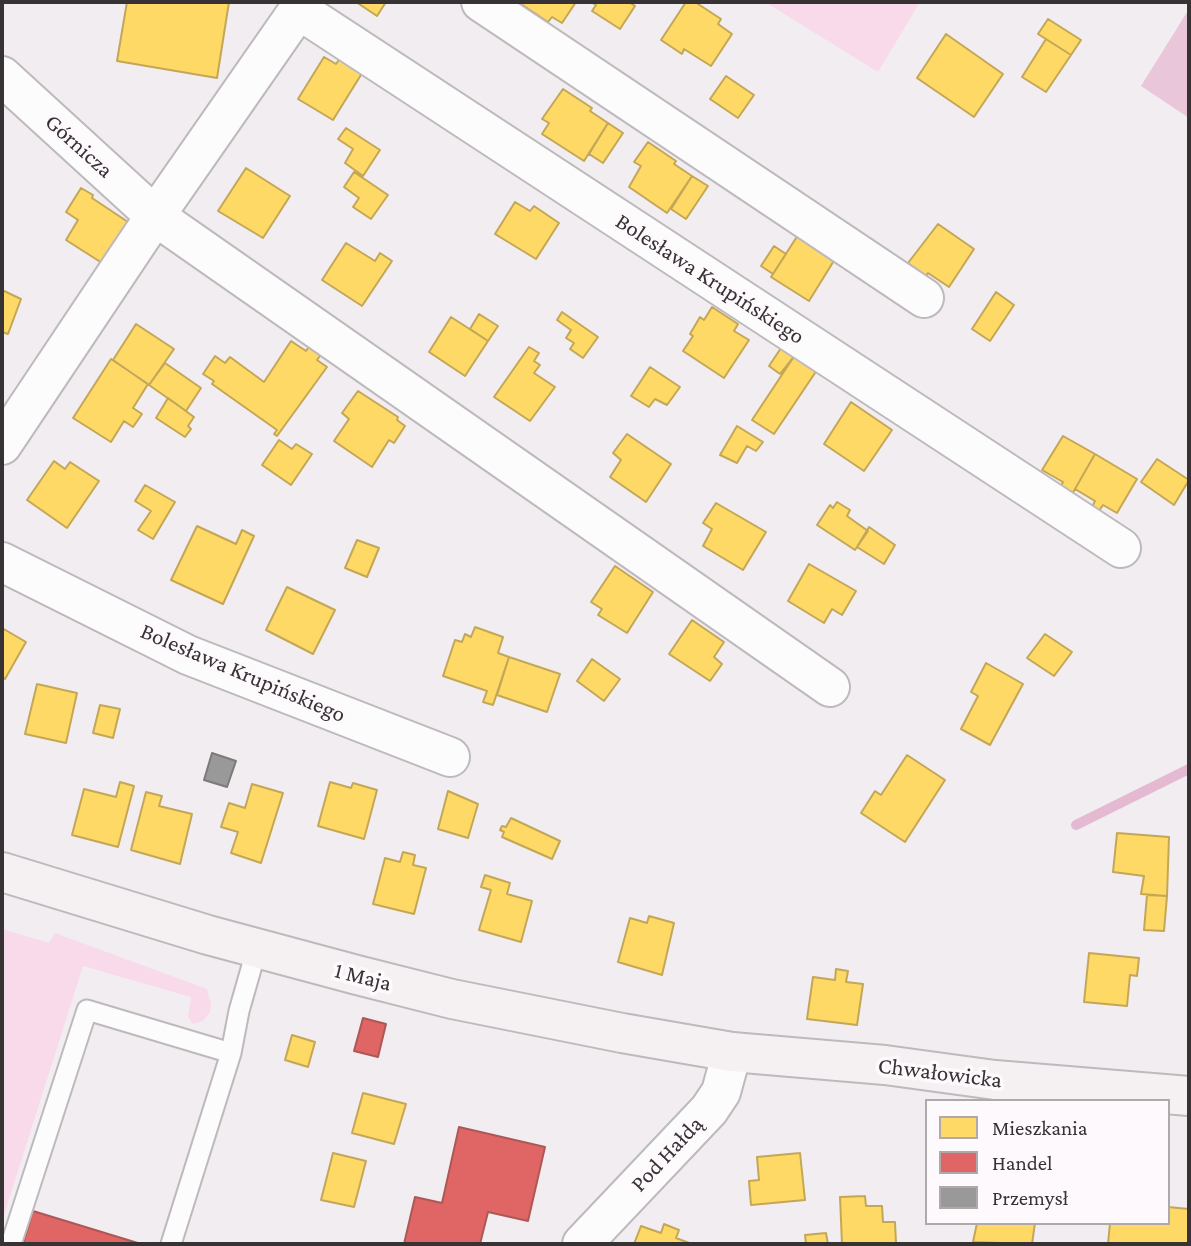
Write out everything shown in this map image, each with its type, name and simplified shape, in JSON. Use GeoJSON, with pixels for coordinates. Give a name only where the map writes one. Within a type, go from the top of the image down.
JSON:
{"type":"FeatureCollection","features":[{"type":"Feature","properties":{"kind":"main road","name":"1 Maja"},"geometry":{"type":"LineString","coordinates":[[2,872],[257,948],[452,999],[732,1052]]}},
{"type":"Feature","properties":{"kind":"main road","name":"Chwałowicka"},"geometry":{"type":"LineString","coordinates":[[732,1052],[885,1065],[995,1080],[1189,1096]]}},
{"type":"Feature","properties":{"kind":"street"},"geometry":{"type":"LineString","coordinates":[[481,2],[924,298]]}},
{"type":"Feature","properties":{"kind":"street","name":"Bolesława Krupińskiego"},"geometry":{"type":"LineString","coordinates":[[2,445],[155,216],[302,6],[1121,548]]}},
{"type":"Feature","properties":{"kind":"street","name":"Górnicza"},"geometry":{"type":"LineString","coordinates":[[2,76],[155,216]]}},
{"type":"Feature","properties":{"kind":"street"},"geometry":{"type":"LineString","coordinates":[[155,216],[830,687]]}},
{"type":"Feature","properties":{"kind":"street","name":"Bolesława Krupińskiego"},"geometry":{"type":"LineString","coordinates":[[2,562],[188,655],[450,757]]}},
{"type":"Feature","properties":{"kind":"street","name":"Pod Hałdą"},"geometry":{"type":"LineString","coordinates":[[582,1244],[709,1110],[721,1092],[732,1052]]}},
{"type":"Feature","properties":{"kind":"lane"},"geometry":{"type":"LineString","coordinates":[[171,1244],[231,1053],[239,1011],[257,948]]}},
{"type":"Feature","properties":{"kind":"lane"},"geometry":{"type":"LineString","coordinates":[[11,1244],[87,1010],[231,1053]]}},
{"type":"Feature","properties":{"kind":"shaded area"},"geometry":{"type":"Polygon","coordinates":[[[765,2],[920,2],[878,72],[765,2]]]}},
{"type":"Feature","properties":{"kind":"shaded area"},"geometry":{"type":"Polygon","coordinates":[[[1189,9],[1189,118],[1141,86],[1189,9]]]}},
{"type":"Feature","properties":{"kind":"shaded area"},"geometry":{"type":"Polygon","coordinates":[[[2,929],[49,943],[55,933],[207,989],[211,1004],[210,1012],[203,1021],[193,1024],[188,1017],[191,997],[83,966],[2,1221],[2,929]]]}},
{"type":"Feature","properties":{"kind":"building: Mieszkania"},"geometry":{"type":"Polygon","coordinates":[[[127,2],[229,2],[217,78],[117,61],[127,2]]]}},
{"type":"Feature","properties":{"kind":"building: Mieszkania"},"geometry":{"type":"Polygon","coordinates":[[[356,2],[386,2],[377,16],[356,2]]]}},
{"type":"Feature","properties":{"kind":"building: Mieszkania"},"geometry":{"type":"Polygon","coordinates":[[[518,2],[576,2],[562,23],[552,17],[548,22],[518,2]]]}},
{"type":"Feature","properties":{"kind":"building: Mieszkania"},"geometry":{"type":"Polygon","coordinates":[[[591,2],[629,2],[635,6],[620,29],[592,11],[596,5],[591,2]]]}},
{"type":"Feature","properties":{"kind":"building: Mieszkania"},"geometry":{"type":"Polygon","coordinates":[[[686,2],[695,2],[721,19],[718,24],[732,34],[711,66],[684,49],[682,54],[661,40],[686,2]]]}},
{"type":"Feature","properties":{"kind":"building: Mieszkania"},"geometry":{"type":"Polygon","coordinates":[[[1048,19],[1081,40],[1071,55],[1038,34],[1048,19]]]}},
{"type":"Feature","properties":{"kind":"building: Mieszkania"},"geometry":{"type":"Polygon","coordinates":[[[946,34],[1003,74],[974,117],[917,78],[946,34]]]}},
{"type":"Feature","properties":{"kind":"building: Mieszkania"},"geometry":{"type":"Polygon","coordinates":[[[1046,39],[1071,55],[1046,92],[1022,77],[1046,39]]]}},
{"type":"Feature","properties":{"kind":"building: Mieszkania"},"geometry":{"type":"Polygon","coordinates":[[[324,57],[336,64],[341,57],[364,70],[333,120],[298,99],[324,57]]]}},
{"type":"Feature","properties":{"kind":"building: Mieszkania"},"geometry":{"type":"Polygon","coordinates":[[[726,76],[754,95],[738,118],[710,99],[726,76]]]}},
{"type":"Feature","properties":{"kind":"building: Mieszkania"},"geometry":{"type":"Polygon","coordinates":[[[563,89],[592,108],[590,111],[608,123],[584,161],[542,134],[549,123],[542,119],[563,89]]]}},
{"type":"Feature","properties":{"kind":"building: Mieszkania"},"geometry":{"type":"Polygon","coordinates":[[[608,123],[623,133],[603,163],[589,154],[608,123]]]}},
{"type":"Feature","properties":{"kind":"building: Mieszkania"},"geometry":{"type":"Polygon","coordinates":[[[346,128],[380,150],[363,176],[345,163],[353,149],[338,139],[346,128]]]}},
{"type":"Feature","properties":{"kind":"building: Mieszkania"},"geometry":{"type":"Polygon","coordinates":[[[648,142],[692,176],[667,213],[629,187],[641,166],[634,162],[648,142]]]}},
{"type":"Feature","properties":{"kind":"building: Mieszkania"},"geometry":{"type":"Polygon","coordinates":[[[246,168],[290,196],[263,238],[218,211],[246,168]]]}},
{"type":"Feature","properties":{"kind":"building: Mieszkania"},"geometry":{"type":"Polygon","coordinates":[[[354,172],[388,195],[371,219],[353,207],[359,198],[344,187],[354,172]]]}},
{"type":"Feature","properties":{"kind":"building: Mieszkania"},"geometry":{"type":"Polygon","coordinates":[[[692,176],[708,186],[686,219],[671,209],[692,176]]]}},
{"type":"Feature","properties":{"kind":"building: Mieszkania"},"geometry":{"type":"Polygon","coordinates":[[[81,188],[128,222],[102,263],[66,240],[78,220],[66,212],[81,188]]]}},
{"type":"Feature","properties":{"kind":"building: Mieszkania"},"geometry":{"type":"Polygon","coordinates":[[[515,202],[530,211],[534,206],[559,223],[536,259],[495,234],[515,202]]]}},
{"type":"Feature","properties":{"kind":"building: Mieszkania"},"geometry":{"type":"Polygon","coordinates":[[[938,224],[974,249],[949,287],[928,273],[926,276],[908,263],[938,224]]]}},
{"type":"Feature","properties":{"kind":"building: Mieszkania"},"geometry":{"type":"Polygon","coordinates":[[[798,235],[835,259],[809,301],[771,277],[798,235]]]}},
{"type":"Feature","properties":{"kind":"building: Mieszkania"},"geometry":{"type":"Polygon","coordinates":[[[346,243],[375,261],[380,253],[392,261],[362,306],[322,280],[346,243]]]}},
{"type":"Feature","properties":{"kind":"building: Mieszkania"},"geometry":{"type":"Polygon","coordinates":[[[774,246],[786,254],[773,274],[761,266],[774,246]]]}},
{"type":"Feature","properties":{"kind":"building: Mieszkania"},"geometry":{"type":"Polygon","coordinates":[[[2,290],[21,299],[8,334],[2,332],[2,290]]]}},
{"type":"Feature","properties":{"kind":"building: Mieszkania"},"geometry":{"type":"Polygon","coordinates":[[[996,292],[1014,305],[990,341],[972,329],[996,292]]]}},
{"type":"Feature","properties":{"kind":"building: Mieszkania"},"geometry":{"type":"Polygon","coordinates":[[[712,307],[738,324],[734,331],[749,340],[724,378],[683,351],[693,336],[690,334],[700,317],[704,320],[712,307]]]}},
{"type":"Feature","properties":{"kind":"building: Mieszkania"},"geometry":{"type":"Polygon","coordinates":[[[562,312],[598,337],[583,358],[570,349],[574,343],[566,338],[571,330],[557,320],[562,312]]]}},
{"type":"Feature","properties":{"kind":"building: Mieszkania"},"geometry":{"type":"Polygon","coordinates":[[[479,314],[498,326],[488,341],[470,329],[479,314]]]}},
{"type":"Feature","properties":{"kind":"building: Mieszkania"},"geometry":{"type":"Polygon","coordinates":[[[451,317],[488,341],[465,376],[429,352],[451,317]]]}},
{"type":"Feature","properties":{"kind":"building: Mieszkania"},"geometry":{"type":"Polygon","coordinates":[[[136,324],[174,349],[149,385],[113,360],[136,324]]]}},
{"type":"Feature","properties":{"kind":"building: Mieszkania"},"geometry":{"type":"Polygon","coordinates":[[[291,341],[306,351],[310,345],[322,353],[317,360],[327,367],[277,436],[274,434],[277,430],[212,384],[214,381],[203,374],[215,356],[225,363],[230,357],[264,382],[291,341]]]}},
{"type":"Feature","properties":{"kind":"building: Mieszkania"},"geometry":{"type":"Polygon","coordinates":[[[783,345],[795,355],[780,374],[769,366],[783,345]]]}},
{"type":"Feature","properties":{"kind":"building: Mieszkania"},"geometry":{"type":"Polygon","coordinates":[[[529,347],[539,353],[534,361],[540,365],[534,373],[555,387],[530,421],[494,397],[529,347]]]}},
{"type":"Feature","properties":{"kind":"building: Mieszkania"},"geometry":{"type":"Polygon","coordinates":[[[795,355],[817,370],[774,434],[752,420],[795,355]]]}},
{"type":"Feature","properties":{"kind":"building: Mieszkania"},"geometry":{"type":"Polygon","coordinates":[[[111,359],[148,384],[133,408],[142,414],[133,427],[124,421],[111,442],[73,418],[111,359]]]}},
{"type":"Feature","properties":{"kind":"building: Mieszkania"},"geometry":{"type":"Polygon","coordinates":[[[165,363],[201,388],[186,411],[149,385],[165,363]]]}},
{"type":"Feature","properties":{"kind":"building: Mieszkania"},"geometry":{"type":"Polygon","coordinates":[[[650,367],[680,387],[667,405],[655,399],[649,407],[631,396],[650,367]]]}},
{"type":"Feature","properties":{"kind":"building: Mieszkania"},"geometry":{"type":"Polygon","coordinates":[[[358,391],[398,417],[397,420],[405,426],[394,443],[389,440],[372,467],[334,441],[349,419],[342,413],[358,391]]]}},
{"type":"Feature","properties":{"kind":"building: Mieszkania"},"geometry":{"type":"Polygon","coordinates":[[[168,398],[194,417],[188,426],[191,429],[185,437],[156,418],[168,398]]]}},
{"type":"Feature","properties":{"kind":"building: Mieszkania"},"geometry":{"type":"Polygon","coordinates":[[[851,402],[892,430],[864,471],[824,444],[851,402]]]}},
{"type":"Feature","properties":{"kind":"building: Mieszkania"},"geometry":{"type":"Polygon","coordinates":[[[737,426],[763,442],[756,451],[747,446],[737,463],[720,455],[737,426]]]}},
{"type":"Feature","properties":{"kind":"building: Mieszkania"},"geometry":{"type":"Polygon","coordinates":[[[627,434],[671,464],[646,502],[610,477],[621,460],[613,453],[627,434]]]}},
{"type":"Feature","properties":{"kind":"building: Mieszkania"},"geometry":{"type":"Polygon","coordinates":[[[1063,436],[1095,454],[1071,496],[1059,489],[1063,482],[1042,470],[1063,436]]]}},
{"type":"Feature","properties":{"kind":"building: Mieszkania"},"geometry":{"type":"Polygon","coordinates":[[[279,440],[292,449],[296,444],[312,454],[291,485],[262,465],[279,440]]]}},
{"type":"Feature","properties":{"kind":"building: Mieszkania"},"geometry":{"type":"Polygon","coordinates":[[[1095,454],[1137,479],[1117,513],[1103,505],[1099,511],[1092,507],[1095,501],[1075,489],[1095,454]]]}},
{"type":"Feature","properties":{"kind":"building: Mieszkania"},"geometry":{"type":"Polygon","coordinates":[[[1157,459],[1189,480],[1174,505],[1141,482],[1157,459]]]}},
{"type":"Feature","properties":{"kind":"building: Mieszkania"},"geometry":{"type":"Polygon","coordinates":[[[54,461],[65,469],[70,462],[99,481],[67,528],[27,500],[54,461]]]}},
{"type":"Feature","properties":{"kind":"building: Mieszkania"},"geometry":{"type":"Polygon","coordinates":[[[145,485],[175,502],[153,539],[138,530],[151,511],[135,501],[145,485]]]}},
{"type":"Feature","properties":{"kind":"building: Mieszkania"},"geometry":{"type":"Polygon","coordinates":[[[837,502],[850,510],[847,516],[868,531],[855,550],[817,525],[830,505],[833,508],[837,502]]]}},
{"type":"Feature","properties":{"kind":"building: Mieszkania"},"geometry":{"type":"Polygon","coordinates":[[[716,503],[766,532],[743,570],[703,546],[712,529],[703,523],[716,503]]]}},
{"type":"Feature","properties":{"kind":"building: Mieszkania"},"geometry":{"type":"Polygon","coordinates":[[[197,526],[236,544],[242,530],[254,536],[223,604],[171,580],[197,526]]]}},
{"type":"Feature","properties":{"kind":"building: Mieszkania"},"geometry":{"type":"Polygon","coordinates":[[[869,527],[895,545],[884,564],[857,547],[869,527]]]}},
{"type":"Feature","properties":{"kind":"building: Mieszkania"},"geometry":{"type":"Polygon","coordinates":[[[357,540],[379,548],[367,577],[345,568],[357,540]]]}},
{"type":"Feature","properties":{"kind":"building: Mieszkania"},"geometry":{"type":"Polygon","coordinates":[[[809,564],[856,591],[842,615],[832,609],[824,623],[788,601],[809,564]]]}},
{"type":"Feature","properties":{"kind":"building: Mieszkania"},"geometry":{"type":"Polygon","coordinates":[[[615,566],[653,592],[627,633],[598,615],[602,609],[591,602],[615,566]]]}},
{"type":"Feature","properties":{"kind":"building: Mieszkania"},"geometry":{"type":"Polygon","coordinates":[[[287,587],[335,610],[313,654],[266,630],[287,587]]]}},
{"type":"Feature","properties":{"kind":"building: Mieszkania"},"geometry":{"type":"Polygon","coordinates":[[[692,620],[724,642],[714,657],[722,664],[710,681],[669,654],[692,620]]]}},
{"type":"Feature","properties":{"kind":"building: Mieszkania"},"geometry":{"type":"Polygon","coordinates":[[[475,627],[503,637],[498,653],[509,657],[493,705],[483,702],[487,691],[443,676],[455,640],[462,642],[465,634],[471,637],[475,627]]]}},
{"type":"Feature","properties":{"kind":"building: Mieszkania"},"geometry":{"type":"Polygon","coordinates":[[[2,628],[26,642],[5,679],[2,677],[2,628]]]}},
{"type":"Feature","properties":{"kind":"building: Mieszkania"},"geometry":{"type":"Polygon","coordinates":[[[1045,634],[1072,652],[1054,676],[1027,658],[1045,634]]]}},
{"type":"Feature","properties":{"kind":"building: Mieszkania"},"geometry":{"type":"Polygon","coordinates":[[[509,657],[560,674],[547,712],[497,695],[509,657]]]}},
{"type":"Feature","properties":{"kind":"building: Mieszkania"},"geometry":{"type":"Polygon","coordinates":[[[592,659],[620,679],[604,701],[577,681],[592,659]]]}},
{"type":"Feature","properties":{"kind":"building: Mieszkania"},"geometry":{"type":"Polygon","coordinates":[[[986,663],[1023,684],[990,745],[961,729],[978,696],[971,692],[986,663]]]}},
{"type":"Feature","properties":{"kind":"building: Mieszkania"},"geometry":{"type":"Polygon","coordinates":[[[37,684],[77,693],[66,743],[25,734],[37,684]]]}},
{"type":"Feature","properties":{"kind":"building: Mieszkania"},"geometry":{"type":"Polygon","coordinates":[[[100,705],[120,709],[113,738],[93,733],[100,705]]]}},
{"type":"Feature","properties":{"kind":"building: Mieszkania"},"geometry":{"type":"Polygon","coordinates":[[[907,755],[945,780],[905,842],[861,813],[875,791],[881,795],[907,755]]]}},
{"type":"Feature","properties":{"kind":"building: Mieszkania"},"geometry":{"type":"Polygon","coordinates":[[[120,782],[134,786],[118,847],[72,835],[84,789],[116,797],[120,782]]]}},
{"type":"Feature","properties":{"kind":"building: Mieszkania"},"geometry":{"type":"Polygon","coordinates":[[[330,782],[351,788],[353,783],[377,790],[364,839],[318,826],[330,782]]]}},
{"type":"Feature","properties":{"kind":"building: Mieszkania"},"geometry":{"type":"Polygon","coordinates":[[[252,784],[283,793],[261,863],[231,853],[238,832],[221,827],[229,803],[245,808],[252,784]]]}},
{"type":"Feature","properties":{"kind":"building: Mieszkania"},"geometry":{"type":"Polygon","coordinates":[[[448,791],[478,804],[468,838],[438,829],[448,791]]]}},
{"type":"Feature","properties":{"kind":"building: Mieszkania"},"geometry":{"type":"Polygon","coordinates":[[[146,792],[162,796],[159,806],[192,814],[180,864],[131,850],[146,792]]]}},
{"type":"Feature","properties":{"kind":"building: Mieszkania"},"geometry":{"type":"Polygon","coordinates":[[[511,818],[560,841],[552,859],[502,837],[504,832],[500,830],[502,826],[506,827],[511,818]]]}},
{"type":"Feature","properties":{"kind":"building: Mieszkania"},"geometry":{"type":"Polygon","coordinates":[[[1117,833],[1169,837],[1167,896],[1141,894],[1144,876],[1113,872],[1117,833]]]}},
{"type":"Feature","properties":{"kind":"building: Mieszkania"},"geometry":{"type":"Polygon","coordinates":[[[403,852],[415,855],[413,865],[426,868],[414,914],[373,904],[385,858],[400,862],[403,852]]]}},
{"type":"Feature","properties":{"kind":"building: Mieszkania"},"geometry":{"type":"Polygon","coordinates":[[[485,875],[510,883],[507,894],[532,901],[521,942],[479,930],[491,890],[481,887],[485,875]]]}},
{"type":"Feature","properties":{"kind":"building: Mieszkania"},"geometry":{"type":"Polygon","coordinates":[[[1147,895],[1167,896],[1164,931],[1144,930],[1147,895]]]}},
{"type":"Feature","properties":{"kind":"building: Mieszkania"},"geometry":{"type":"Polygon","coordinates":[[[649,916],[674,923],[662,975],[618,962],[630,918],[647,923],[649,916]]]}},
{"type":"Feature","properties":{"kind":"building: Mieszkania"},"geometry":{"type":"Polygon","coordinates":[[[1089,953],[1139,958],[1137,976],[1130,975],[1127,1006],[1084,1002],[1089,953]]]}},
{"type":"Feature","properties":{"kind":"building: Mieszkania"},"geometry":{"type":"Polygon","coordinates":[[[836,969],[848,971],[846,982],[863,984],[857,1025],[807,1019],[813,977],[835,980],[836,969]]]}},
{"type":"Feature","properties":{"kind":"building: Mieszkania"},"geometry":{"type":"Polygon","coordinates":[[[292,1035],[315,1042],[308,1067],[285,1060],[292,1035]]]}},
{"type":"Feature","properties":{"kind":"building: Mieszkania"},"geometry":{"type":"Polygon","coordinates":[[[363,1093],[406,1104],[394,1144],[352,1133],[363,1093]]]}},
{"type":"Feature","properties":{"kind":"building: Mieszkania"},"geometry":{"type":"Polygon","coordinates":[[[333,1153],[366,1161],[354,1207],[321,1200],[333,1153]]]}},
{"type":"Feature","properties":{"kind":"building: Mieszkania"},"geometry":{"type":"Polygon","coordinates":[[[800,1153],[805,1200],[751,1205],[749,1181],[759,1180],[757,1157],[800,1153]]]}},
{"type":"Feature","properties":{"kind":"building: Mieszkania"},"geometry":{"type":"Polygon","coordinates":[[[865,1196],[866,1206],[882,1206],[883,1222],[895,1222],[896,1243],[842,1244],[840,1197],[865,1196]]]}},
{"type":"Feature","properties":{"kind":"building: Mieszkania"},"geometry":{"type":"Polygon","coordinates":[[[1170,1207],[1189,1209],[1188,1244],[1108,1244],[1110,1225],[1170,1225],[1170,1207]]]}},
{"type":"Feature","properties":{"kind":"building: Mieszkania"},"geometry":{"type":"Polygon","coordinates":[[[664,1224],[679,1230],[676,1238],[692,1244],[634,1244],[641,1226],[661,1233],[664,1224]]]}},
{"type":"Feature","properties":{"kind":"building: Mieszkania"},"geometry":{"type":"Polygon","coordinates":[[[977,1225],[1035,1225],[1032,1244],[973,1242],[977,1225]]]}},
{"type":"Feature","properties":{"kind":"building: Mieszkania"},"geometry":{"type":"Polygon","coordinates":[[[826,1233],[828,1244],[806,1244],[805,1235],[826,1233]]]}},
{"type":"Feature","properties":{"kind":"building: Handel"},"geometry":{"type":"Polygon","coordinates":[[[363,1018],[386,1024],[378,1057],[354,1051],[363,1018]]]}},
{"type":"Feature","properties":{"kind":"building: Handel"},"geometry":{"type":"Polygon","coordinates":[[[459,1127],[545,1147],[528,1221],[488,1212],[480,1244],[404,1244],[415,1197],[442,1203],[459,1127]]]}},
{"type":"Feature","properties":{"kind":"building: Handel"},"geometry":{"type":"Polygon","coordinates":[[[33,1211],[141,1244],[23,1244],[33,1211]]]}},
{"type":"Feature","properties":{"kind":"building: Przemysł"},"geometry":{"type":"Polygon","coordinates":[[[212,753],[236,761],[227,787],[204,780],[212,753]]]}},
{"type":"Feature","properties":{"kind":"waterway"},"geometry":{"type":"LineString","coordinates":[[1076,825],[1189,769]]}}]}
